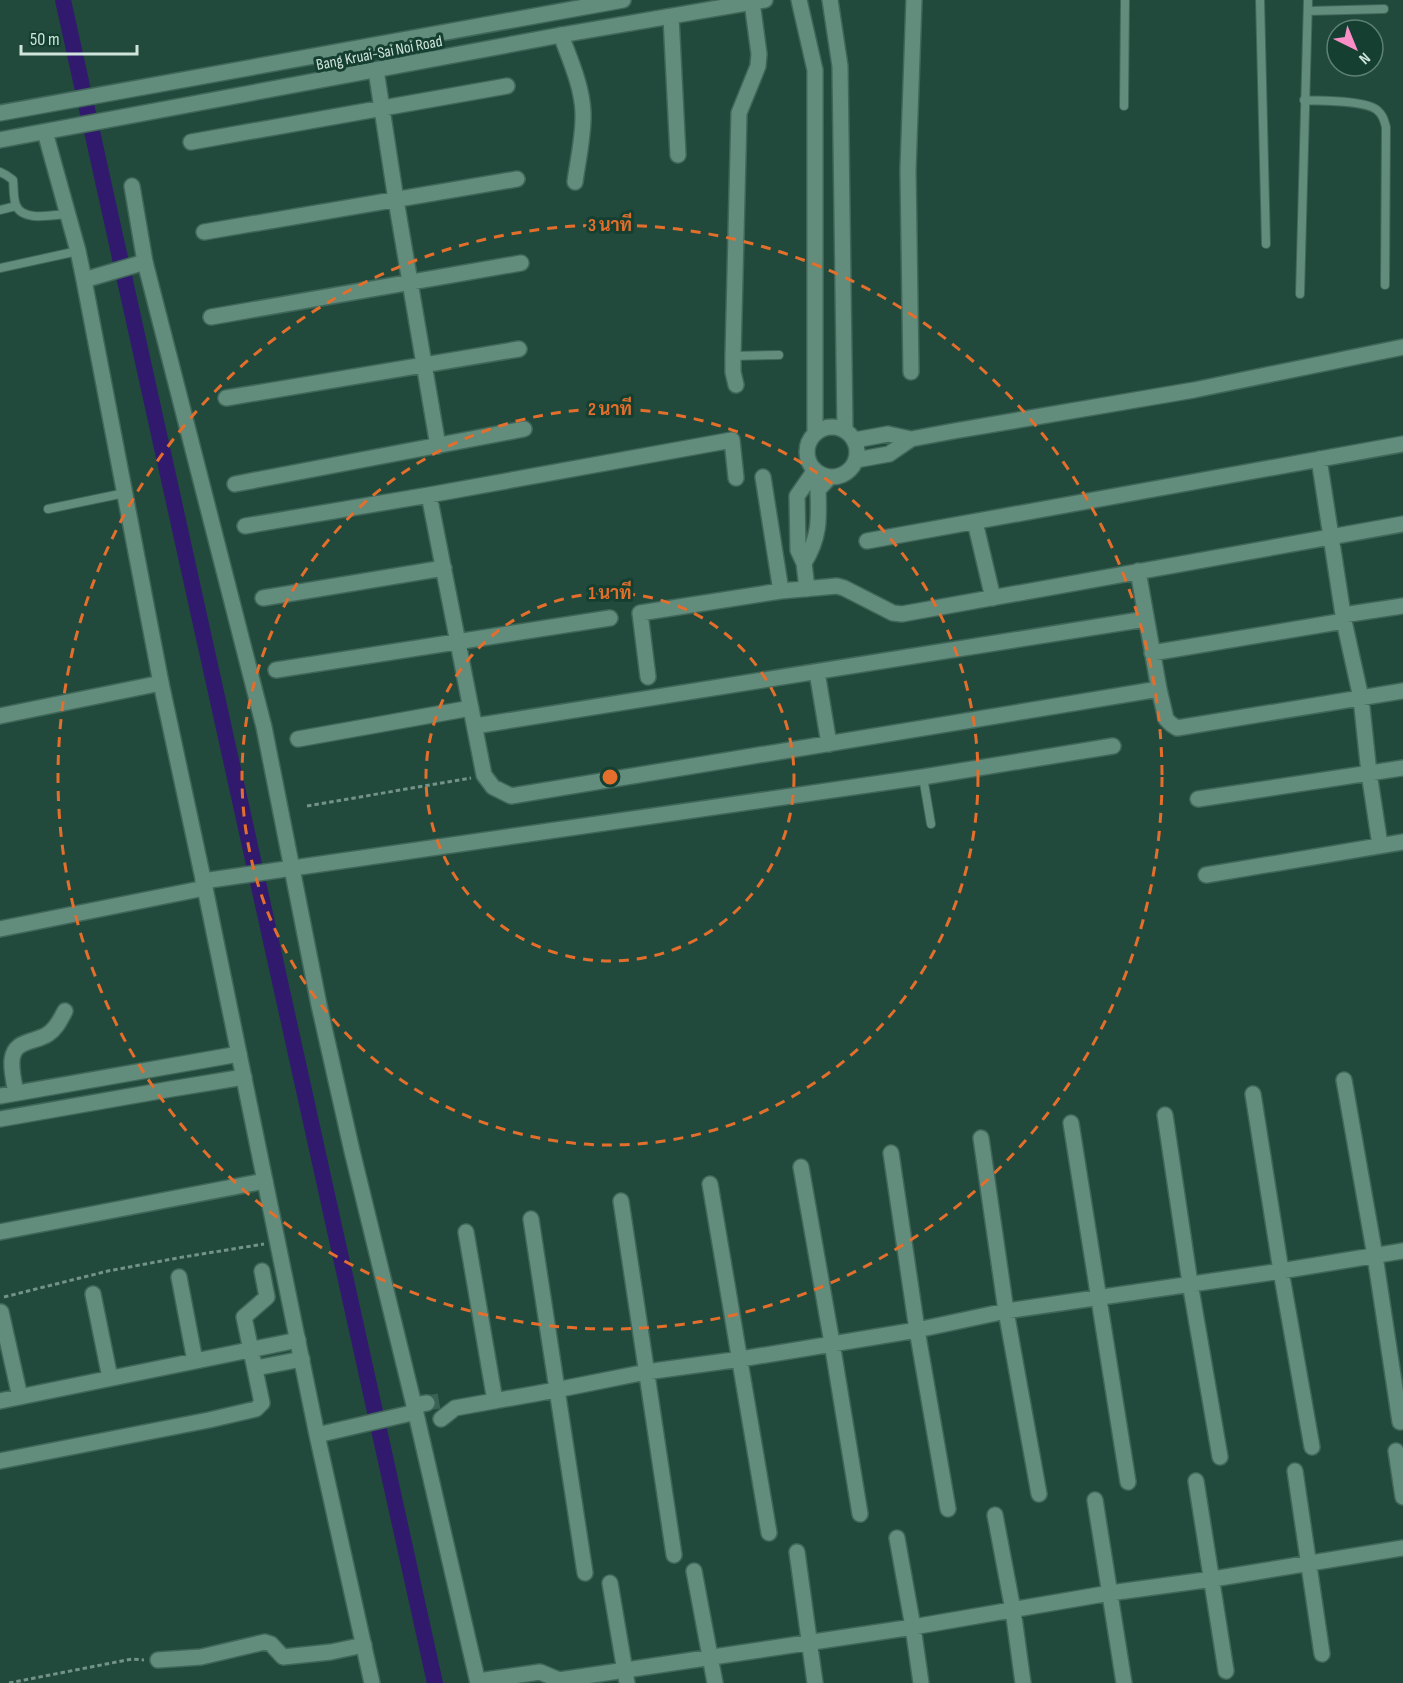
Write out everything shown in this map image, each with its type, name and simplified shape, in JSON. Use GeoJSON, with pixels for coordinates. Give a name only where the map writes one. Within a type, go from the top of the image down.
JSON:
{"type":"FeatureCollection","features":[{"type":"Feature","properties":{"kind":"street","name":"Bang Kruai-Sai Noi Road"},"geometry":{"type":"LineString","coordinates":[[0,113],[623,0]]}},
{"type":"Feature","properties":{"kind":"street"},"geometry":{"type":"LineString","coordinates":[[799,0],[815,70],[815,434]]}},
{"type":"Feature","properties":{"kind":"street"},"geometry":{"type":"LineString","coordinates":[[830,0],[840,66],[850,435],[857,448],[856,460],[848,472],[839,476],[823,475],[810,464],[807,449],[815,434],[831,427],[850,435],[888,434],[911,439],[1194,390],[1403,347]]}},
{"type":"Feature","properties":{"kind":"street"},"geometry":{"type":"LineString","coordinates":[[911,372],[908,170],[914,0]]}},
{"type":"Feature","properties":{"kind":"street","name":"Bang Kruai-Sai Noi Road"},"geometry":{"type":"LineString","coordinates":[[0,140],[561,35],[758,1]]}},
{"type":"Feature","properties":{"kind":"street"},"geometry":{"type":"LineString","coordinates":[[736,385],[733,356],[739,113],[758,66],[758,1]]}},
{"type":"Feature","properties":{"kind":"street"},"geometry":{"type":"LineString","coordinates":[[671,17],[678,155]]}},
{"type":"Feature","properties":{"kind":"street"},"geometry":{"type":"LineString","coordinates":[[561,35],[580,89],[583,111],[583,129],[575,182]]}},
{"type":"Feature","properties":{"kind":"street"},"geometry":{"type":"LineString","coordinates":[[815,70],[840,66]]}},
{"type":"Feature","properties":{"kind":"street"},"geometry":{"type":"LineString","coordinates":[[376,70],[438,446]]}},
{"type":"Feature","properties":{"kind":"street"},"geometry":{"type":"LineString","coordinates":[[191,142],[507,86]]}},
{"type":"Feature","properties":{"kind":"street"},"geometry":{"type":"LineString","coordinates":[[45,132],[78,251],[161,683],[208,883],[239,1054],[317,1436],[372,1683]]}},
{"type":"Feature","properties":{"kind":"street"},"geometry":{"type":"LineString","coordinates":[[204,232],[517,179]]}},
{"type":"Feature","properties":{"kind":"street"},"geometry":{"type":"LineString","coordinates":[[132,186],[146,262],[264,727],[285,868],[320,1005],[349,1140],[424,1412],[478,1682],[540,1672],[557,1681],[627,1677],[710,1658],[913,1627],[1110,1593],[1213,1580],[1403,1548]]}},
{"type":"Feature","properties":{"kind":"street"},"geometry":{"type":"LineString","coordinates":[[84,280],[146,262]]}},
{"type":"Feature","properties":{"kind":"street"},"geometry":{"type":"LineString","coordinates":[[212,317],[521,262]]}},
{"type":"Feature","properties":{"kind":"street"},"geometry":{"type":"LineString","coordinates":[[226,398],[519,349]]}},
{"type":"Feature","properties":{"kind":"street"},"geometry":{"type":"LineString","coordinates":[[235,484],[524,429]]}},
{"type":"Feature","properties":{"kind":"street"},"geometry":{"type":"LineString","coordinates":[[856,460],[889,454],[911,439]]}},
{"type":"Feature","properties":{"kind":"street"},"geometry":{"type":"LineString","coordinates":[[245,526],[732,440],[736,478]]}},
{"type":"Feature","properties":{"kind":"street"},"geometry":{"type":"LineString","coordinates":[[867,541],[1403,444]]}},
{"type":"Feature","properties":{"kind":"street"},"geometry":{"type":"LineString","coordinates":[[1319,459],[1344,618],[1361,698],[1368,773],[1380,845]]}},
{"type":"Feature","properties":{"kind":"street"},"geometry":{"type":"LineString","coordinates":[[807,589],[804,563],[798,550],[797,496],[815,470]]}},
{"type":"Feature","properties":{"kind":"street"},"geometry":{"type":"LineString","coordinates":[[763,477],[781,591]]}},
{"type":"Feature","properties":{"kind":"street"},"geometry":{"type":"LineString","coordinates":[[804,563],[813,548],[819,521],[818,490],[830,477]]}},
{"type":"Feature","properties":{"kind":"street"},"geometry":{"type":"LineString","coordinates":[[429,495],[484,775],[493,787],[511,796],[1159,689]]}},
{"type":"Feature","properties":{"kind":"street"},"geometry":{"type":"LineString","coordinates":[[975,522],[993,598]]}},
{"type":"Feature","properties":{"kind":"street"},"geometry":{"type":"LineString","coordinates":[[648,677],[640,613],[781,591],[837,586],[894,614],[902,614],[1403,525]]}},
{"type":"Feature","properties":{"kind":"street"},"geometry":{"type":"LineString","coordinates":[[263,598],[444,568]]}},
{"type":"Feature","properties":{"kind":"street"},"geometry":{"type":"LineString","coordinates":[[1138,571],[1166,719],[1177,728],[1403,691]]}},
{"type":"Feature","properties":{"kind":"street"},"geometry":{"type":"LineString","coordinates":[[1152,653],[1403,606]]}},
{"type":"Feature","properties":{"kind":"street"},"geometry":{"type":"LineString","coordinates":[[276,670],[610,618]]}},
{"type":"Feature","properties":{"kind":"street"},"geometry":{"type":"LineString","coordinates":[[475,726],[1146,619]]}},
{"type":"Feature","properties":{"kind":"street"},"geometry":{"type":"LineString","coordinates":[[817,672],[829,744]]}},
{"type":"Feature","properties":{"kind":"street"},"geometry":{"type":"LineString","coordinates":[[0,716],[161,683]]}},
{"type":"Feature","properties":{"kind":"street"},"geometry":{"type":"LineString","coordinates":[[298,739],[471,708]]}},
{"type":"Feature","properties":{"kind":"street"},"geometry":{"type":"LineString","coordinates":[[0,929],[285,868],[923,777],[1113,746]]}},
{"type":"Feature","properties":{"kind":"street"},"geometry":{"type":"LineString","coordinates":[[1198,799],[1403,768]]}},
{"type":"Feature","properties":{"kind":"street"},"geometry":{"type":"LineString","coordinates":[[1206,875],[1403,842]]}},
{"type":"Feature","properties":{"kind":"street"},"geometry":{"type":"LineString","coordinates":[[16,1093],[11,1062],[14,1052],[21,1044],[50,1032],[56,1027],[65,1011]]}},
{"type":"Feature","properties":{"kind":"street"},"geometry":{"type":"LineString","coordinates":[[0,1096],[239,1054]]}},
{"type":"Feature","properties":{"kind":"street"},"geometry":{"type":"LineString","coordinates":[[0,1119],[244,1077]]}},
{"type":"Feature","properties":{"kind":"street"},"geometry":{"type":"LineString","coordinates":[[1344,1080],[1375,1256],[1400,1422]]}},
{"type":"Feature","properties":{"kind":"street"},"geometry":{"type":"LineString","coordinates":[[1253,1094],[1312,1447]]}},
{"type":"Feature","properties":{"kind":"street"},"geometry":{"type":"LineString","coordinates":[[1165,1115],[1190,1283],[1220,1457]]}},
{"type":"Feature","properties":{"kind":"street"},"geometry":{"type":"LineString","coordinates":[[1071,1123],[1128,1482]]}},
{"type":"Feature","properties":{"kind":"street"},"geometry":{"type":"LineString","coordinates":[[981,1138],[1006,1311],[1039,1494]]}},
{"type":"Feature","properties":{"kind":"street"},"geometry":{"type":"LineString","coordinates":[[891,1153],[917,1330],[948,1509]]}},
{"type":"Feature","properties":{"kind":"street"},"geometry":{"type":"LineString","coordinates":[[801,1167],[860,1514]]}},
{"type":"Feature","properties":{"kind":"street"},"geometry":{"type":"LineString","coordinates":[[0,1232],[265,1181]]}},
{"type":"Feature","properties":{"kind":"street"},"geometry":{"type":"LineString","coordinates":[[710,1184],[769,1533]]}},
{"type":"Feature","properties":{"kind":"street"},"geometry":{"type":"LineString","coordinates":[[621,1201],[674,1555]]}},
{"type":"Feature","properties":{"kind":"street"},"geometry":{"type":"LineString","coordinates":[[531,1219],[585,1573]]}},
{"type":"Feature","properties":{"kind":"street"},"geometry":{"type":"LineString","coordinates":[[466,1232],[495,1401]]}},
{"type":"Feature","properties":{"kind":"street"},"geometry":{"type":"LineString","coordinates":[[317,1436],[424,1412],[646,1372],[917,1330],[1006,1311],[1403,1251]]}},
{"type":"Feature","properties":{"kind":"street"},"geometry":{"type":"LineString","coordinates":[[0,1461],[256,1410],[262,1403],[244,1317],[267,1297],[262,1271]]}},
{"type":"Feature","properties":{"kind":"street"},"geometry":{"type":"LineString","coordinates":[[179,1277],[195,1360]]}},
{"type":"Feature","properties":{"kind":"street"},"geometry":{"type":"LineString","coordinates":[[93,1294],[110,1378]]}},
{"type":"Feature","properties":{"kind":"street"},"geometry":{"type":"LineString","coordinates":[[0,1305],[20,1397]]}},
{"type":"Feature","properties":{"kind":"street"},"geometry":{"type":"LineString","coordinates":[[0,1401],[298,1340]]}},
{"type":"Feature","properties":{"kind":"street"},"geometry":{"type":"LineString","coordinates":[[256,1368],[302,1359]]}},
{"type":"Feature","properties":{"kind":"street"},"geometry":{"type":"LineString","coordinates":[[1396,1451],[1403,1497]]}},
{"type":"Feature","properties":{"kind":"street"},"geometry":{"type":"LineString","coordinates":[[1295,1471],[1322,1654]]}},
{"type":"Feature","properties":{"kind":"street"},"geometry":{"type":"LineString","coordinates":[[1196,1481],[1226,1671]]}},
{"type":"Feature","properties":{"kind":"street"},"geometry":{"type":"LineString","coordinates":[[1095,1500],[1124,1683]]}},
{"type":"Feature","properties":{"kind":"street"},"geometry":{"type":"LineString","coordinates":[[995,1515],[1013,1610],[1023,1683]]}},
{"type":"Feature","properties":{"kind":"street"},"geometry":{"type":"LineString","coordinates":[[897,1538],[921,1683]]}},
{"type":"Feature","properties":{"kind":"street"},"geometry":{"type":"LineString","coordinates":[[797,1552],[815,1683]]}},
{"type":"Feature","properties":{"kind":"street"},"geometry":{"type":"LineString","coordinates":[[694,1571],[714,1683]]}},
{"type":"Feature","properties":{"kind":"street"},"geometry":{"type":"LineString","coordinates":[[610,1583],[627,1677]]}},
{"type":"Feature","properties":{"kind":"street"},"geometry":{"type":"LineString","coordinates":[[158,1660],[201,1657],[265,1642],[271,1644],[284,1657],[330,1652],[364,1645]]}},
{"type":"Feature","properties":{"kind":"lane"},"geometry":{"type":"LineString","coordinates":[[1124,106],[1125,0]]}},
{"type":"Feature","properties":{"kind":"lane"},"geometry":{"type":"LineString","coordinates":[[1260,0],[1266,244]]}},
{"type":"Feature","properties":{"kind":"lane"},"geometry":{"type":"LineString","coordinates":[[1300,294],[1308,0]]}},
{"type":"Feature","properties":{"kind":"lane"},"geometry":{"type":"LineString","coordinates":[[1308,11],[1384,9]]}},
{"type":"Feature","properties":{"kind":"lane"},"geometry":{"type":"LineString","coordinates":[[1304,100],[1366,104],[1376,108],[1383,116],[1386,127],[1386,285]]}},
{"type":"Feature","properties":{"kind":"lane"},"geometry":{"type":"LineString","coordinates":[[0,172],[13,180],[16,206],[21,212],[32,216],[67,214]]}},
{"type":"Feature","properties":{"kind":"lane"},"geometry":{"type":"LineString","coordinates":[[0,210],[16,206]]}},
{"type":"Feature","properties":{"kind":"lane"},"geometry":{"type":"LineString","coordinates":[[0,268],[78,251]]}},
{"type":"Feature","properties":{"kind":"lane"},"geometry":{"type":"LineString","coordinates":[[733,356],[778,355]]}},
{"type":"Feature","properties":{"kind":"lane"},"geometry":{"type":"LineString","coordinates":[[48,509],[125,493]]}},
{"type":"Feature","properties":{"kind":"lane"},"geometry":{"type":"LineString","coordinates":[[923,777],[931,824]]}},
{"type":"Feature","properties":{"kind":"path"},"geometry":{"type":"LineString","coordinates":[[307,806],[484,775]]}},
{"type":"Feature","properties":{"kind":"path"},"geometry":{"type":"LineString","coordinates":[[0,1305],[108,1271],[278,1242]]}},
{"type":"Feature","properties":{"kind":"path"},"geometry":{"type":"LineString","coordinates":[[9,1683],[132,1659],[158,1660]]}},
{"type":"Feature","properties":{"kind":"waterway"},"geometry":{"type":"LineString","coordinates":[[63,0],[435,1683]]}},
{"type":"Feature","properties":{"kind":"tunnel"},"geometry":{"type":"LineString","coordinates":[[427,1403],[439,1401]]}}]}
